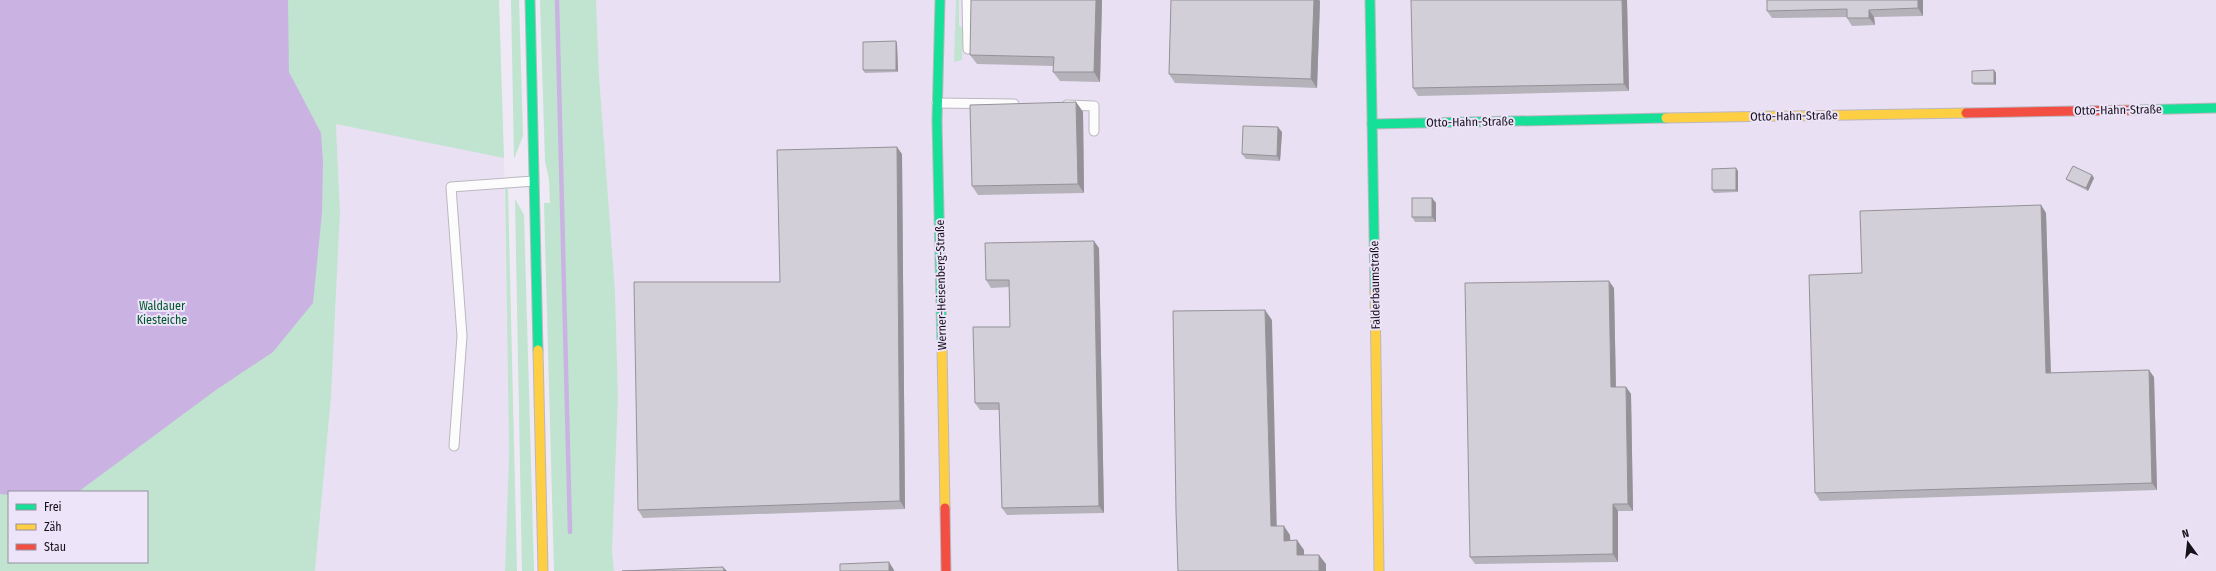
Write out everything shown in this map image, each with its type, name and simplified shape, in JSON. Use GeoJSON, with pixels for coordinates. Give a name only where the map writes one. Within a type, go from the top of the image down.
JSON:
{"type":"FeatureCollection","features":[{"type":"Feature","properties":{"kind":"street"},"geometry":{"type":"LineString","coordinates":[[530,0],[544,571]]}},
{"type":"Feature","properties":{"kind":"street","name":"Werner-Heisenberg-Straße"},"geometry":{"type":"LineString","coordinates":[[940,0],[938,103],[946,571]]}},
{"type":"Feature","properties":{"kind":"street","name":"Falderbaumstraße"},"geometry":{"type":"LineString","coordinates":[[1370,0],[1379,571]]}},
{"type":"Feature","properties":{"kind":"street","name":"Otto-Hahn-Straße"},"geometry":{"type":"LineString","coordinates":[[1372,124],[2216,108]]}},
{"type":"Feature","properties":{"kind":"lane"},"geometry":{"type":"LineString","coordinates":[[967,0],[968,48]]}},
{"type":"Feature","properties":{"kind":"lane"},"geometry":{"type":"LineString","coordinates":[[938,103],[1024,104]]}},
{"type":"Feature","properties":{"kind":"lane"},"geometry":{"type":"LineString","coordinates":[[1055,105],[1094,106],[1094,131]]}},
{"type":"Feature","properties":{"kind":"lane"},"geometry":{"type":"LineString","coordinates":[[454,446],[462,336],[451,187],[534,181]]}},
{"type":"Feature","properties":{"kind":"shaded area","name":"Waldauer Kiesteiche"},"geometry":{"type":"Polygon","coordinates":[[[0,0],[288,0],[289,72],[321,133],[323,162],[322,213],[313,303],[273,352],[216,390],[79,491],[8,491],[8,495],[0,494],[0,0]]]}},
{"type":"Feature","properties":{"kind":"shaded area"},"geometry":{"type":"Polygon","coordinates":[[[596,0],[2216,0],[2216,571],[614,571],[612,552],[618,397],[615,291],[599,75],[596,0]]]}},
{"type":"Feature","properties":{"kind":"shaded area"},"geometry":{"type":"Polygon","coordinates":[[[336,123],[504,158],[509,454],[505,571],[315,571],[331,397],[340,212],[336,123]]]}},
{"type":"Feature","properties":{"kind":"green space","name":"Waldauer Kiesteiche"},"geometry":{"type":"Polygon","coordinates":[[[0,0],[499,0],[504,158],[336,124],[340,212],[331,397],[315,571],[0,571],[0,0]]]}},
{"type":"Feature","properties":{"kind":"green space"},"geometry":{"type":"Polygon","coordinates":[[[511,0],[519,0],[523,136],[514,159],[511,0]]]}},
{"type":"Feature","properties":{"kind":"green space"},"geometry":{"type":"Polygon","coordinates":[[[540,0],[596,0],[599,75],[615,291],[618,397],[612,552],[614,571],[554,571],[544,203],[550,203],[549,179],[545,161],[540,0]]]}},
{"type":"Feature","properties":{"kind":"green space"},"geometry":{"type":"Polygon","coordinates":[[[956,0],[959,0],[959,25],[963,29],[962,60],[954,62],[956,0]]]}},
{"type":"Feature","properties":{"kind":"green space"},"geometry":{"type":"Polygon","coordinates":[[[505,188],[508,189],[517,571],[505,571],[509,454],[505,188]]]}},
{"type":"Feature","properties":{"kind":"green space"},"geometry":{"type":"Polygon","coordinates":[[[515,199],[524,215],[534,571],[522,571],[515,199]]]}},
{"type":"Feature","properties":{"kind":"building"},"geometry":{"type":"Polygon","coordinates":[[[971,0],[1096,0],[1094,72],[1053,72],[1054,57],[970,55],[971,0]]]}},
{"type":"Feature","properties":{"kind":"building"},"geometry":{"type":"Polygon","coordinates":[[[1171,0],[1314,0],[1311,79],[1169,74],[1171,0]]]}},
{"type":"Feature","properties":{"kind":"building"},"geometry":{"type":"Polygon","coordinates":[[[1411,0],[1622,0],[1624,84],[1413,88],[1411,0]]]}},
{"type":"Feature","properties":{"kind":"building"},"geometry":{"type":"Polygon","coordinates":[[[1767,0],[1918,0],[1918,8],[1869,10],[1869,18],[1847,18],[1847,9],[1767,11],[1767,0]]]}},
{"type":"Feature","properties":{"kind":"building"},"geometry":{"type":"Polygon","coordinates":[[[896,41],[896,70],[863,70],[863,42],[896,41]]]}},
{"type":"Feature","properties":{"kind":"building"},"geometry":{"type":"Polygon","coordinates":[[[1994,70],[1994,83],[1972,83],[1972,71],[1994,70]]]}},
{"type":"Feature","properties":{"kind":"building"},"geometry":{"type":"Polygon","coordinates":[[[1076,102],[1078,184],[972,186],[970,105],[1076,102]]]}},
{"type":"Feature","properties":{"kind":"building"},"geometry":{"type":"Polygon","coordinates":[[[1243,126],[1278,127],[1277,156],[1242,154],[1243,126]]]}},
{"type":"Feature","properties":{"kind":"building"},"geometry":{"type":"Polygon","coordinates":[[[897,147],[900,501],[638,510],[634,282],[780,282],[777,150],[897,147]]]}},
{"type":"Feature","properties":{"kind":"building"},"geometry":{"type":"Polygon","coordinates":[[[2073,166],[2092,175],[2086,188],[2066,179],[2073,166]]]}},
{"type":"Feature","properties":{"kind":"building"},"geometry":{"type":"Polygon","coordinates":[[[1736,168],[1736,190],[1712,190],[1712,169],[1736,168]]]}},
{"type":"Feature","properties":{"kind":"building"},"geometry":{"type":"Polygon","coordinates":[[[1412,198],[1432,198],[1432,217],[1412,217],[1412,198]]]}},
{"type":"Feature","properties":{"kind":"building"},"geometry":{"type":"Polygon","coordinates":[[[2041,205],[2046,373],[2149,370],[2152,483],[1815,493],[1809,275],[1862,273],[1860,211],[2041,205]]]}},
{"type":"Feature","properties":{"kind":"building"},"geometry":{"type":"Polygon","coordinates":[[[1094,241],[1099,506],[1002,508],[999,403],[975,403],[973,327],[1010,327],[1009,280],[986,280],[985,243],[1094,241]]]}},
{"type":"Feature","properties":{"kind":"building"},"geometry":{"type":"Polygon","coordinates":[[[1609,281],[1611,387],[1626,387],[1628,504],[1613,504],[1613,554],[1470,557],[1465,283],[1609,281]]]}},
{"type":"Feature","properties":{"kind":"building"},"geometry":{"type":"Polygon","coordinates":[[[1265,310],[1271,526],[1284,526],[1284,541],[1297,540],[1297,555],[1319,555],[1319,571],[1178,571],[1173,311],[1265,310]]]}},
{"type":"Feature","properties":{"kind":"building"},"geometry":{"type":"Polygon","coordinates":[[[889,562],[889,571],[840,571],[840,564],[889,562]]]}},
{"type":"Feature","properties":{"kind":"building"},"geometry":{"type":"Polygon","coordinates":[[[723,567],[724,571],[622,571],[723,567]]]}},
{"type":"Feature","properties":{"kind":"waterway"},"geometry":{"type":"LineString","coordinates":[[557,0],[570,532]]}},
{"type":"Feature","properties":{"kind":"traffic: fast"},"geometry":{"type":"LineString","coordinates":[[530,0],[538,350]]}},
{"type":"Feature","properties":{"kind":"traffic: fast"},"geometry":{"type":"LineString","coordinates":[[940,0],[937,121],[942,348]]}},
{"type":"Feature","properties":{"kind":"traffic: fast"},"geometry":{"type":"LineString","coordinates":[[1370,0],[1375,291]]}},
{"type":"Feature","properties":{"kind":"traffic: fast"},"geometry":{"type":"LineString","coordinates":[[2133,110],[2216,108]]}},
{"type":"Feature","properties":{"kind":"traffic: fast"},"geometry":{"type":"LineString","coordinates":[[1372,124],[1666,118]]}},
{"type":"Feature","properties":{"kind":"traffic: slow"},"geometry":{"type":"LineString","coordinates":[[1666,118],[1966,113]]}},
{"type":"Feature","properties":{"kind":"traffic: slow"},"geometry":{"type":"LineString","coordinates":[[1375,291],[1379,571]]}},
{"type":"Feature","properties":{"kind":"traffic: slow"},"geometry":{"type":"LineString","coordinates":[[942,348],[945,508]]}},
{"type":"Feature","properties":{"kind":"traffic: slow"},"geometry":{"type":"LineString","coordinates":[[538,350],[543,571]]}},
{"type":"Feature","properties":{"kind":"traffic: jam"},"geometry":{"type":"LineString","coordinates":[[1966,113],[2133,110]]}},
{"type":"Feature","properties":{"kind":"traffic: jam"},"geometry":{"type":"LineString","coordinates":[[945,508],[946,571]]}}]}
